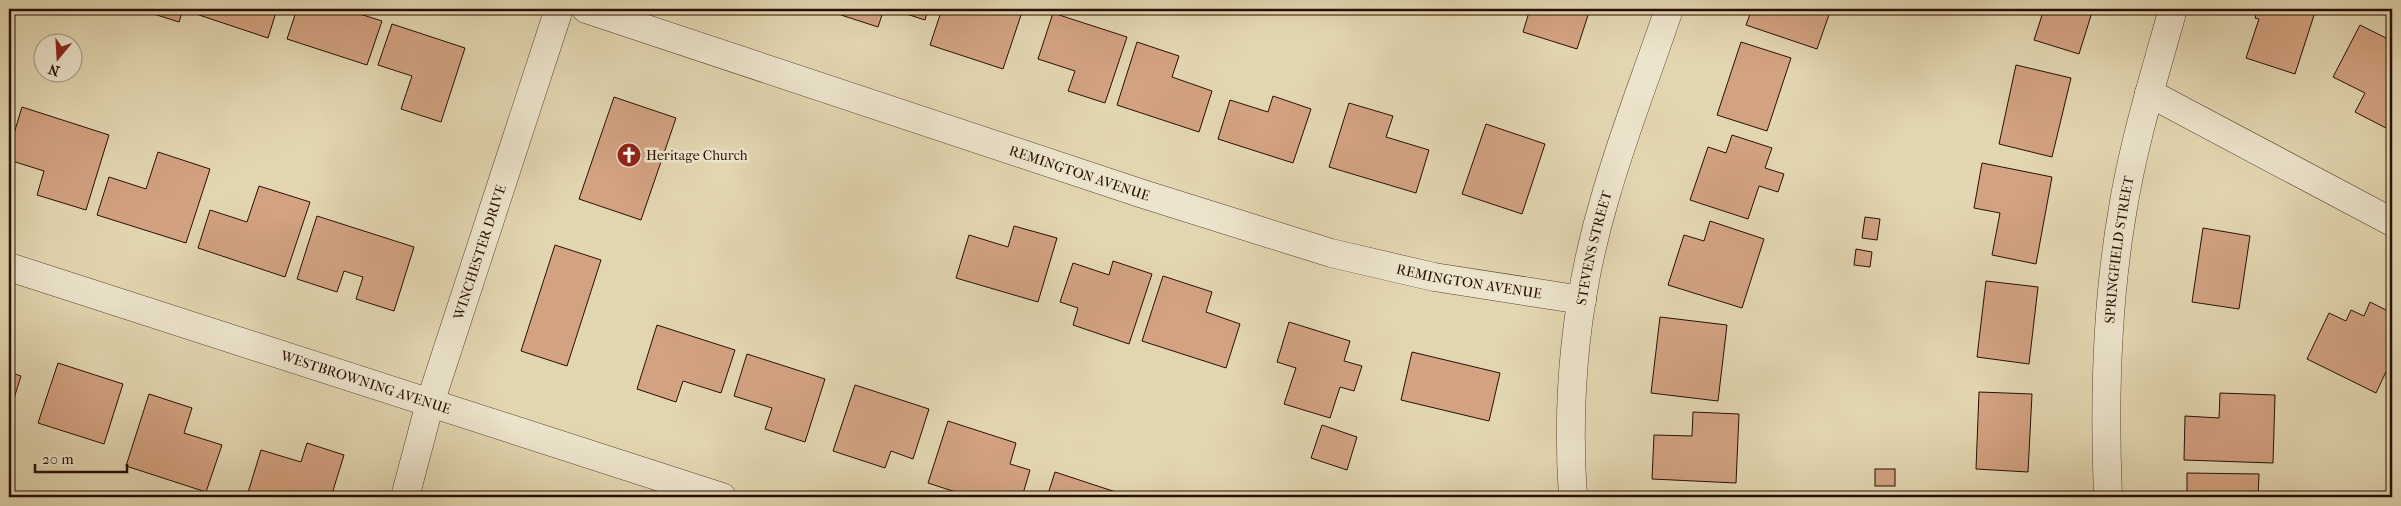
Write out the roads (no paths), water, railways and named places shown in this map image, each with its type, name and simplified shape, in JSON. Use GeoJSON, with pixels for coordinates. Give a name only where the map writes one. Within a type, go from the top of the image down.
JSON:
{"type":"FeatureCollection","features":[{"type":"Feature","properties":{"kind":"street","name":"WINCHESTER DRIVE"},"geometry":{"type":"LineString","coordinates":[[405,497],[430,403],[558,9]]}},
{"type":"Feature","properties":{"kind":"street","name":"REMINGTON AVENUE"},"geometry":{"type":"LineString","coordinates":[[586,9],[1143,194],[1331,253],[1434,277],[1582,300]]}},
{"type":"Feature","properties":{"kind":"street","name":"STEVENS STREET"},"geometry":{"type":"LineString","coordinates":[[1573,497],[1570,404],[1574,350],[1582,300],[1605,198],[1669,9]]}},
{"type":"Feature","properties":{"kind":"street","name":"SPRINGFIELD STREET"},"geometry":{"type":"LineString","coordinates":[[2108,497],[2105,387],[2113,277],[2124,205],[2149,93],[2174,9]]}},
{"type":"Feature","properties":{"kind":"street"},"geometry":{"type":"LineString","coordinates":[[2149,93],[2392,222]]}},
{"type":"Feature","properties":{"kind":"street","name":"WESTBROWNING AVENUE"},"geometry":{"type":"LineString","coordinates":[[9,267],[722,497]]}},
{"type":"Feature","properties":{"kind":"place","name":"Heritage Church"},"geometry":{"type":"Point","coordinates":[629,155]}}]}
